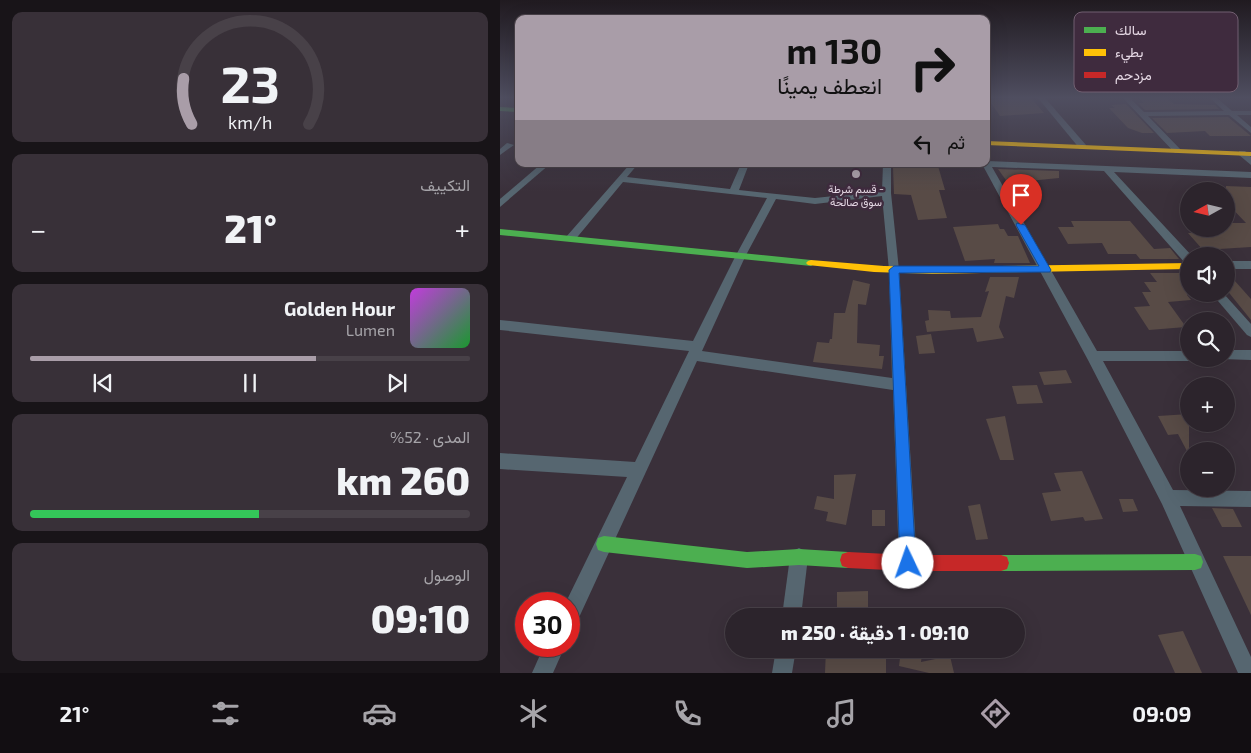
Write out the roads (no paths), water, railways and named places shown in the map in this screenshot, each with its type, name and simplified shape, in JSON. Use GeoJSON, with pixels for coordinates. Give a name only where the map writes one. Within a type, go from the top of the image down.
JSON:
{"type":"FeatureCollection","features":[{"type":"Feature","properties":{"kind":"street"},"geometry":{"type":"LineString","coordinates":[[1068,129],[1083,147]]}},
{"type":"Feature","properties":{"kind":"street"},"geometry":{"type":"LineString","coordinates":[[1158,129],[1178,151]]}},
{"type":"Feature","properties":{"kind":"street"},"geometry":{"type":"LineString","coordinates":[[990,143],[1246,153],[1251,162]]}},
{"type":"Feature","properties":{"kind":"street"},"geometry":{"type":"LineString","coordinates":[[500,153],[510,145]]}},
{"type":"Feature","properties":{"kind":"street"},"geometry":{"type":"LineString","coordinates":[[990,164],[1251,175]]}},
{"type":"Feature","properties":{"kind":"street"},"geometry":{"type":"LineString","coordinates":[[500,204],[543,167]]}},
{"type":"Feature","properties":{"kind":"street"},"geometry":{"type":"LineString","coordinates":[[570,239],[632,167]]}},
{"type":"Feature","properties":{"kind":"street"},"geometry":{"type":"LineString","coordinates":[[734,192],[744,167]]}},
{"type":"Feature","properties":{"kind":"street"},"geometry":{"type":"LineString","coordinates":[[887,167],[886,193],[894,270],[908,563]]}},
{"type":"Feature","properties":{"kind":"street"},"geometry":{"type":"LineString","coordinates":[[988,167],[1094,356],[1168,498],[1195,562],[1248,673]]}},
{"type":"Feature","properties":{"kind":"street"},"geometry":{"type":"LineString","coordinates":[[1106,168],[1180,250]]}},
{"type":"Feature","properties":{"kind":"street"},"geometry":{"type":"LineString","coordinates":[[621,180],[816,201],[886,193]]}},
{"type":"Feature","properties":{"kind":"street"},"geometry":{"type":"LineString","coordinates":[[580,594],[740,257],[773,196]]}},
{"type":"Feature","properties":{"kind":"street"},"geometry":{"type":"LineString","coordinates":[[500,232],[740,257],[894,270],[1046,270],[1110,266],[1180,266]]}},
{"type":"Feature","properties":{"kind":"street"},"geometry":{"type":"LineString","coordinates":[[1235,266],[1251,265]]}},
{"type":"Feature","properties":{"kind":"street"},"geometry":{"type":"LineString","coordinates":[[1225,302],[1251,332]]}},
{"type":"Feature","properties":{"kind":"street"},"geometry":{"type":"LineString","coordinates":[[500,325],[695,351],[900,385]]}},
{"type":"Feature","properties":{"kind":"street"},"geometry":{"type":"LineString","coordinates":[[1094,356],[1180,356]]}},
{"type":"Feature","properties":{"kind":"street"},"geometry":{"type":"LineString","coordinates":[[1235,356],[1251,356]]}},
{"type":"Feature","properties":{"kind":"street"},"geometry":{"type":"LineString","coordinates":[[500,461],[639,470]]}},
{"type":"Feature","properties":{"kind":"street"},"geometry":{"type":"LineString","coordinates":[[1168,498],[1251,499]]}},
{"type":"Feature","properties":{"kind":"street"},"geometry":{"type":"LineString","coordinates":[[604,544],[747,560],[799,557],[908,563],[1195,562]]}},
{"type":"Feature","properties":{"kind":"street"},"geometry":{"type":"LineString","coordinates":[[792,608],[799,557]]}},
{"type":"Feature","properties":{"kind":"street"},"geometry":{"type":"LineString","coordinates":[[542,673],[550,657]]}},
{"type":"Feature","properties":{"kind":"street"},"geometry":{"type":"LineString","coordinates":[[782,673],[784,658]]}},
{"type":"Feature","properties":{"kind":"place","name":"قسم شرطة - سوق صالحة"},"geometry":{"type":"Point","coordinates":[856,174]}}]}
